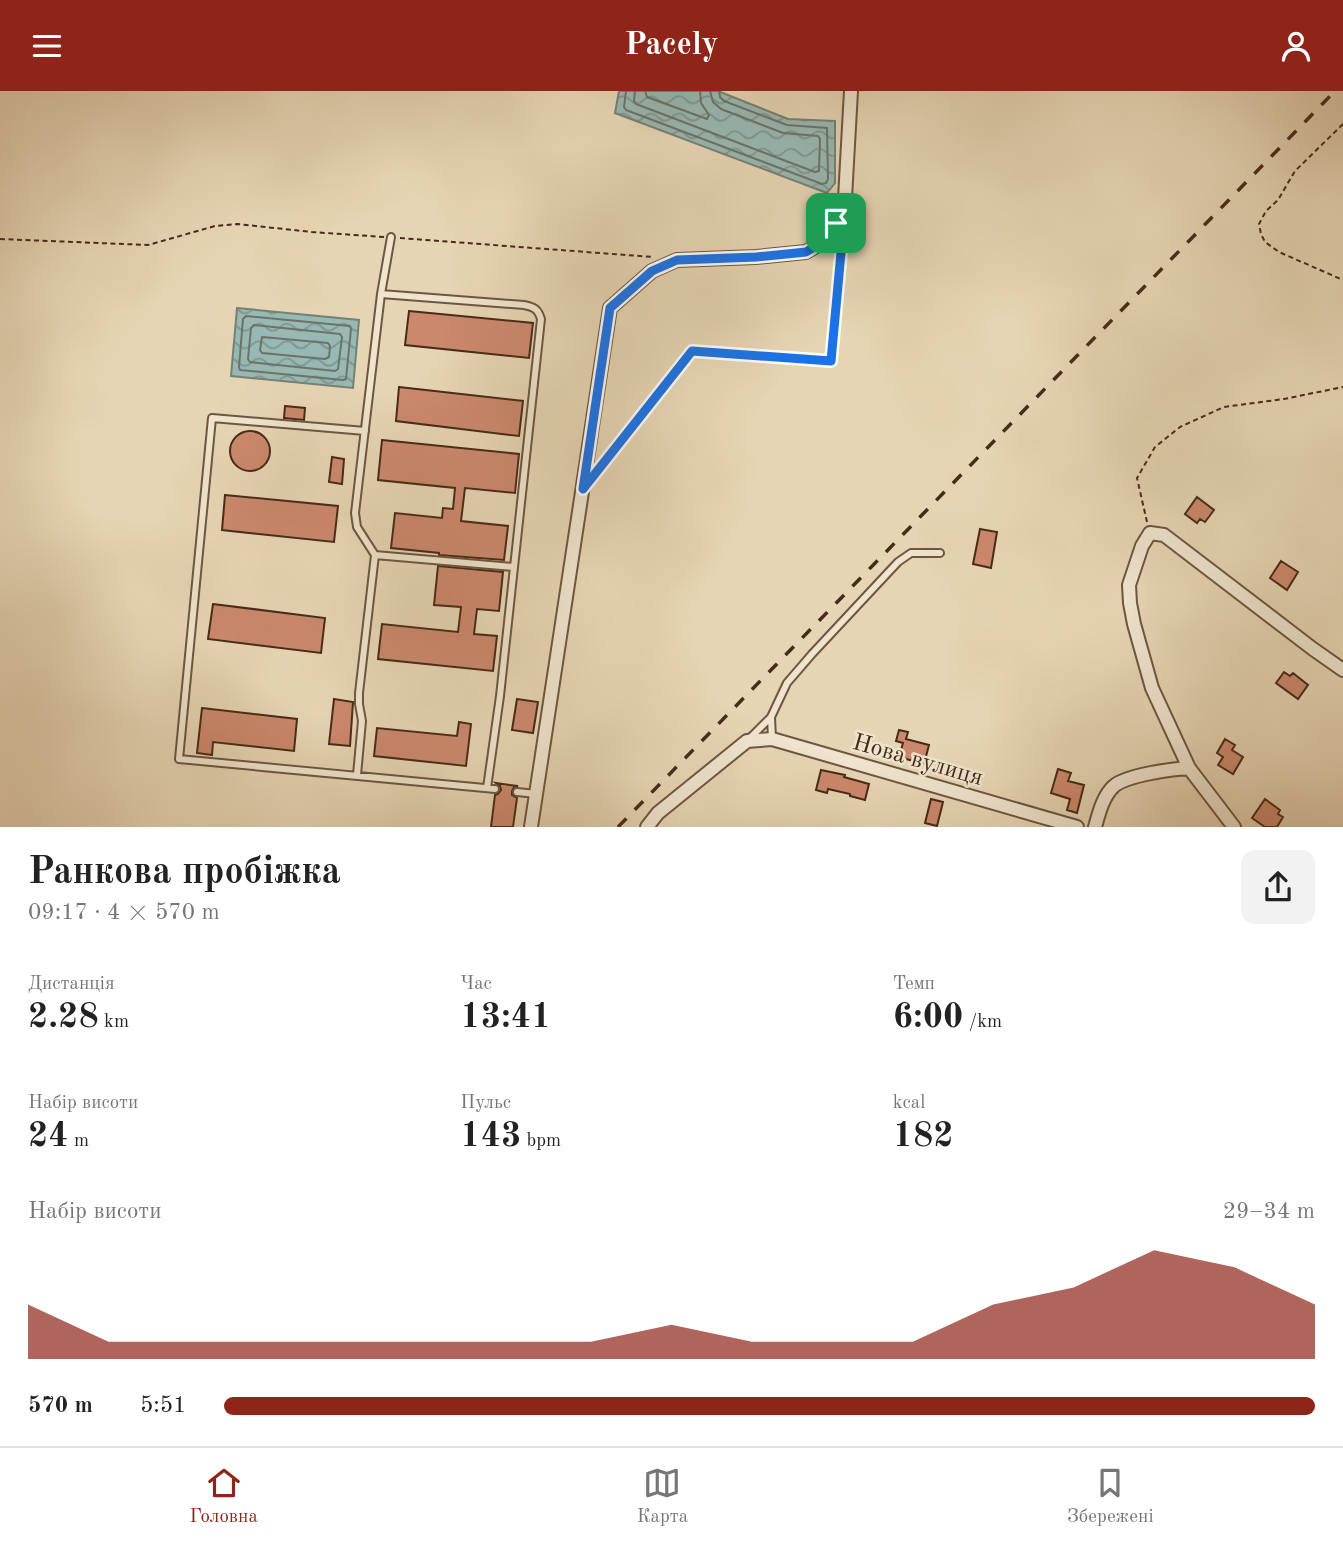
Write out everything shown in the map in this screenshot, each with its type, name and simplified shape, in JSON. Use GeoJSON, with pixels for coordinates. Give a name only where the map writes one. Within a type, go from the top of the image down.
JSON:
{"type":"FeatureCollection","features":[{"type":"Feature","properties":{"kind":"street"},"geometry":{"type":"LineString","coordinates":[[531,827],[610,308],[652,271],[677,260],[806,252],[831,237],[845,198],[851,91]]}},
{"type":"Feature","properties":{"kind":"street"},"geometry":{"type":"LineString","coordinates":[[1234,827],[1189,768],[1152,688],[1134,624],[1129,585],[1142,547],[1150,533],[1164,535],[1343,670]]}},
{"type":"Feature","properties":{"kind":"street","name":"Нова вулиця"},"geometry":{"type":"LineString","coordinates":[[747,741],[772,739],[1077,827]]}},
{"type":"Feature","properties":{"kind":"street"},"geometry":{"type":"LineString","coordinates":[[647,827],[659,813],[747,741]]}},
{"type":"Feature","properties":{"kind":"street"},"geometry":{"type":"LineString","coordinates":[[1095,827],[1102,804],[1113,787],[1124,781],[1170,769],[1189,768]]}},
{"type":"Feature","properties":{"kind":"lane"},"geometry":{"type":"LineString","coordinates":[[583,489],[692,351],[831,361],[842,242],[836,223]]}},
{"type":"Feature","properties":{"kind":"lane"},"geometry":{"type":"LineString","coordinates":[[357,775],[362,721],[359,693],[375,555],[357,527],[355,513],[381,294],[391,237]]}},
{"type":"Feature","properties":{"kind":"lane"},"geometry":{"type":"LineString","coordinates":[[381,294],[524,305],[534,307],[541,319],[500,696],[487,788]]}},
{"type":"Feature","properties":{"kind":"lane"},"geometry":{"type":"LineString","coordinates":[[365,431],[212,418],[179,759],[495,789]]}},
{"type":"Feature","properties":{"kind":"lane"},"geometry":{"type":"LineString","coordinates":[[747,741],[771,716],[787,683],[898,562],[911,554],[940,553]]}},
{"type":"Feature","properties":{"kind":"lane"},"geometry":{"type":"LineString","coordinates":[[375,555],[514,567]]}},
{"type":"Feature","properties":{"kind":"lane"},"geometry":{"type":"LineString","coordinates":[[771,716],[772,739]]}},
{"type":"Feature","properties":{"kind":"lane"},"geometry":{"type":"LineString","coordinates":[[517,792],[536,794]]}},
{"type":"Feature","properties":{"kind":"path"},"geometry":{"type":"LineString","coordinates":[[1343,124],[1295,170],[1278,200],[1266,211],[1259,224],[1265,242],[1279,252],[1343,280]]}},
{"type":"Feature","properties":{"kind":"path"},"geometry":{"type":"LineString","coordinates":[[0,239],[148,245],[215,226],[237,224],[677,260]]}},
{"type":"Feature","properties":{"kind":"path"},"geometry":{"type":"LineString","coordinates":[[1150,533],[1137,478],[1155,447],[1180,427],[1224,407],[1343,387]]}},
{"type":"Feature","properties":{"kind":"water"},"geometry":{"type":"Polygon","coordinates":[[[619,91],[718,91],[788,119],[835,121],[835,183],[827,193],[615,113],[619,91]]]}},
{"type":"Feature","properties":{"kind":"water"},"geometry":{"type":"Polygon","coordinates":[[[237,308],[359,320],[353,388],[231,376],[237,308]]]}},
{"type":"Feature","properties":{"kind":"building"},"geometry":{"type":"Polygon","coordinates":[[[409,311],[533,323],[529,358],[405,345],[409,311]]]}},
{"type":"Feature","properties":{"kind":"building"},"geometry":{"type":"Polygon","coordinates":[[[399,387],[523,401],[519,436],[396,421],[399,387]]]}},
{"type":"Feature","properties":{"kind":"building"},"geometry":{"type":"Polygon","coordinates":[[[285,406],[305,408],[304,420],[284,418],[285,406]]]}},
{"type":"Feature","properties":{"kind":"building"},"geometry":{"type":"Polygon","coordinates":[[[250,431],[264,437],[270,451],[264,465],[250,471],[236,465],[230,451],[236,437],[250,431]]]}},
{"type":"Feature","properties":{"kind":"building"},"geometry":{"type":"Polygon","coordinates":[[[382,440],[519,454],[515,493],[465,488],[461,521],[508,526],[504,560],[391,548],[395,513],[442,518],[443,508],[453,509],[455,488],[378,480],[382,440]]]}},
{"type":"Feature","properties":{"kind":"building"},"geometry":{"type":"Polygon","coordinates":[[[332,457],[344,459],[342,484],[329,482],[332,457]]]}},
{"type":"Feature","properties":{"kind":"building"},"geometry":{"type":"Polygon","coordinates":[[[225,495],[338,506],[334,542],[222,530],[225,495]]]}},
{"type":"Feature","properties":{"kind":"building"},"geometry":{"type":"Polygon","coordinates":[[[1197,497],[1214,510],[1205,522],[1200,519],[1197,523],[1185,514],[1197,497]]]}},
{"type":"Feature","properties":{"kind":"building"},"geometry":{"type":"Polygon","coordinates":[[[980,529],[997,532],[991,568],[973,564],[980,529]]]}},
{"type":"Feature","properties":{"kind":"building"},"geometry":{"type":"Polygon","coordinates":[[[1281,561],[1298,572],[1287,590],[1270,578],[1281,561]]]}},
{"type":"Feature","properties":{"kind":"building"},"geometry":{"type":"Polygon","coordinates":[[[438,566],[503,572],[499,611],[477,609],[474,634],[497,636],[493,671],[378,659],[382,624],[458,632],[461,607],[434,605],[438,566]]]}},
{"type":"Feature","properties":{"kind":"building"},"geometry":{"type":"Polygon","coordinates":[[[213,604],[325,618],[321,653],[208,639],[213,604]]]}},
{"type":"Feature","properties":{"kind":"building"},"geometry":{"type":"Polygon","coordinates":[[[1284,672],[1290,676],[1293,673],[1308,685],[1298,699],[1276,683],[1284,672]]]}},
{"type":"Feature","properties":{"kind":"building"},"geometry":{"type":"Polygon","coordinates":[[[334,699],[353,702],[350,746],[329,744],[334,699]]]}},
{"type":"Feature","properties":{"kind":"building"},"geometry":{"type":"Polygon","coordinates":[[[517,699],[538,702],[533,733],[512,730],[517,699]]]}},
{"type":"Feature","properties":{"kind":"building"},"geometry":{"type":"Polygon","coordinates":[[[202,708],[297,719],[294,751],[213,742],[212,755],[197,753],[202,708]]]}},
{"type":"Feature","properties":{"kind":"building"},"geometry":{"type":"Polygon","coordinates":[[[459,722],[471,724],[466,766],[374,756],[377,728],[457,736],[459,722]]]}},
{"type":"Feature","properties":{"kind":"building"},"geometry":{"type":"Polygon","coordinates":[[[899,730],[908,732],[906,739],[929,745],[924,764],[899,757],[903,743],[896,741],[899,730]]]}},
{"type":"Feature","properties":{"kind":"building"},"geometry":{"type":"Polygon","coordinates":[[[1225,739],[1235,745],[1232,750],[1243,757],[1233,774],[1218,765],[1223,757],[1217,753],[1225,739]]]}},
{"type":"Feature","properties":{"kind":"building"},"geometry":{"type":"Polygon","coordinates":[[[1058,769],[1071,773],[1068,781],[1084,785],[1077,813],[1067,810],[1070,799],[1051,793],[1058,769]]]}},
{"type":"Feature","properties":{"kind":"building"},"geometry":{"type":"Polygon","coordinates":[[[821,770],[869,784],[865,800],[828,789],[827,793],[816,790],[821,770]]]}},
{"type":"Feature","properties":{"kind":"building"},"geometry":{"type":"Polygon","coordinates":[[[496,783],[518,786],[512,791],[512,795],[517,798],[513,827],[491,827],[495,795],[501,790],[496,783]]]}},
{"type":"Feature","properties":{"kind":"building"},"geometry":{"type":"Polygon","coordinates":[[[931,799],[943,802],[937,826],[925,823],[931,799]]]}},
{"type":"Feature","properties":{"kind":"building"},"geometry":{"type":"Polygon","coordinates":[[[1265,799],[1280,810],[1278,814],[1283,817],[1277,827],[1265,827],[1252,818],[1265,799]]]}},
{"type":"Feature","properties":{"kind":"railway"},"geometry":{"type":"LineString","coordinates":[[618,827],[1335,91]]}},
{"type":"Feature","properties":{"kind":"route"},"geometry":{"type":"LineString","coordinates":[[836,223],[842,242],[831,361],[692,351],[583,489],[610,308],[652,271],[677,260],[806,252],[831,237],[836,223]]}}]}
